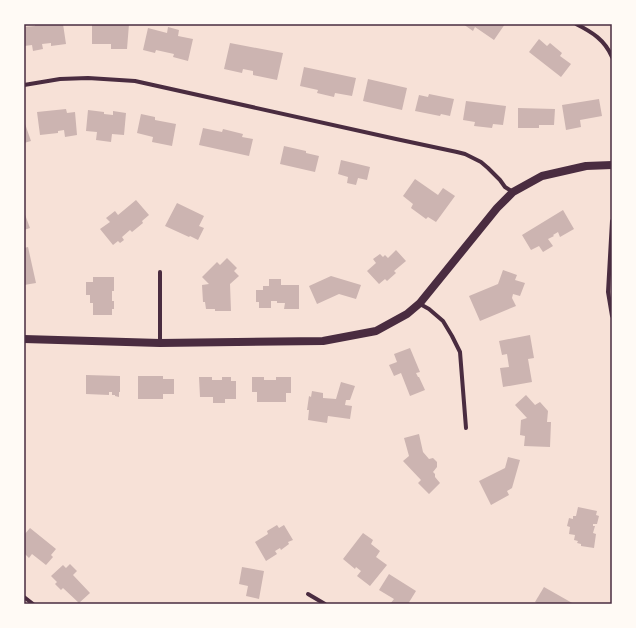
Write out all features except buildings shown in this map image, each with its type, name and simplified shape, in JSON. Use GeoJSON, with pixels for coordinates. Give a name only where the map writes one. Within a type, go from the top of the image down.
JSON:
{"type":"FeatureCollection","features":[{"type":"Feature","properties":{"kind":"main road"},"geometry":{"type":"LineString","coordinates":[[24,339],[160,343],[323,341],[376,331],[407,314],[420,303],[497,208],[513,192],[542,176],[586,166],[612,165]]}},
{"type":"Feature","properties":{"kind":"street"},"geometry":{"type":"LineString","coordinates":[[576,24],[598,36],[612,57]]}},
{"type":"Feature","properties":{"kind":"street"},"geometry":{"type":"LineString","coordinates":[[24,85],[60,79],[88,78],[134,81],[171,89],[465,154],[481,162],[500,180],[505,187],[513,192]]}},
{"type":"Feature","properties":{"kind":"street"},"geometry":{"type":"LineString","coordinates":[[612,221],[608,292],[612,316]]}},
{"type":"Feature","properties":{"kind":"street"},"geometry":{"type":"LineString","coordinates":[[160,272],[160,343]]}},
{"type":"Feature","properties":{"kind":"street"},"geometry":{"type":"LineString","coordinates":[[420,303],[443,321],[460,352],[466,428]]}},
{"type":"Feature","properties":{"kind":"street"},"geometry":{"type":"LineString","coordinates":[[308,594],[325,604]]}},
{"type":"Feature","properties":{"kind":"street"},"geometry":{"type":"LineString","coordinates":[[24,597],[33,604]]}}]}
